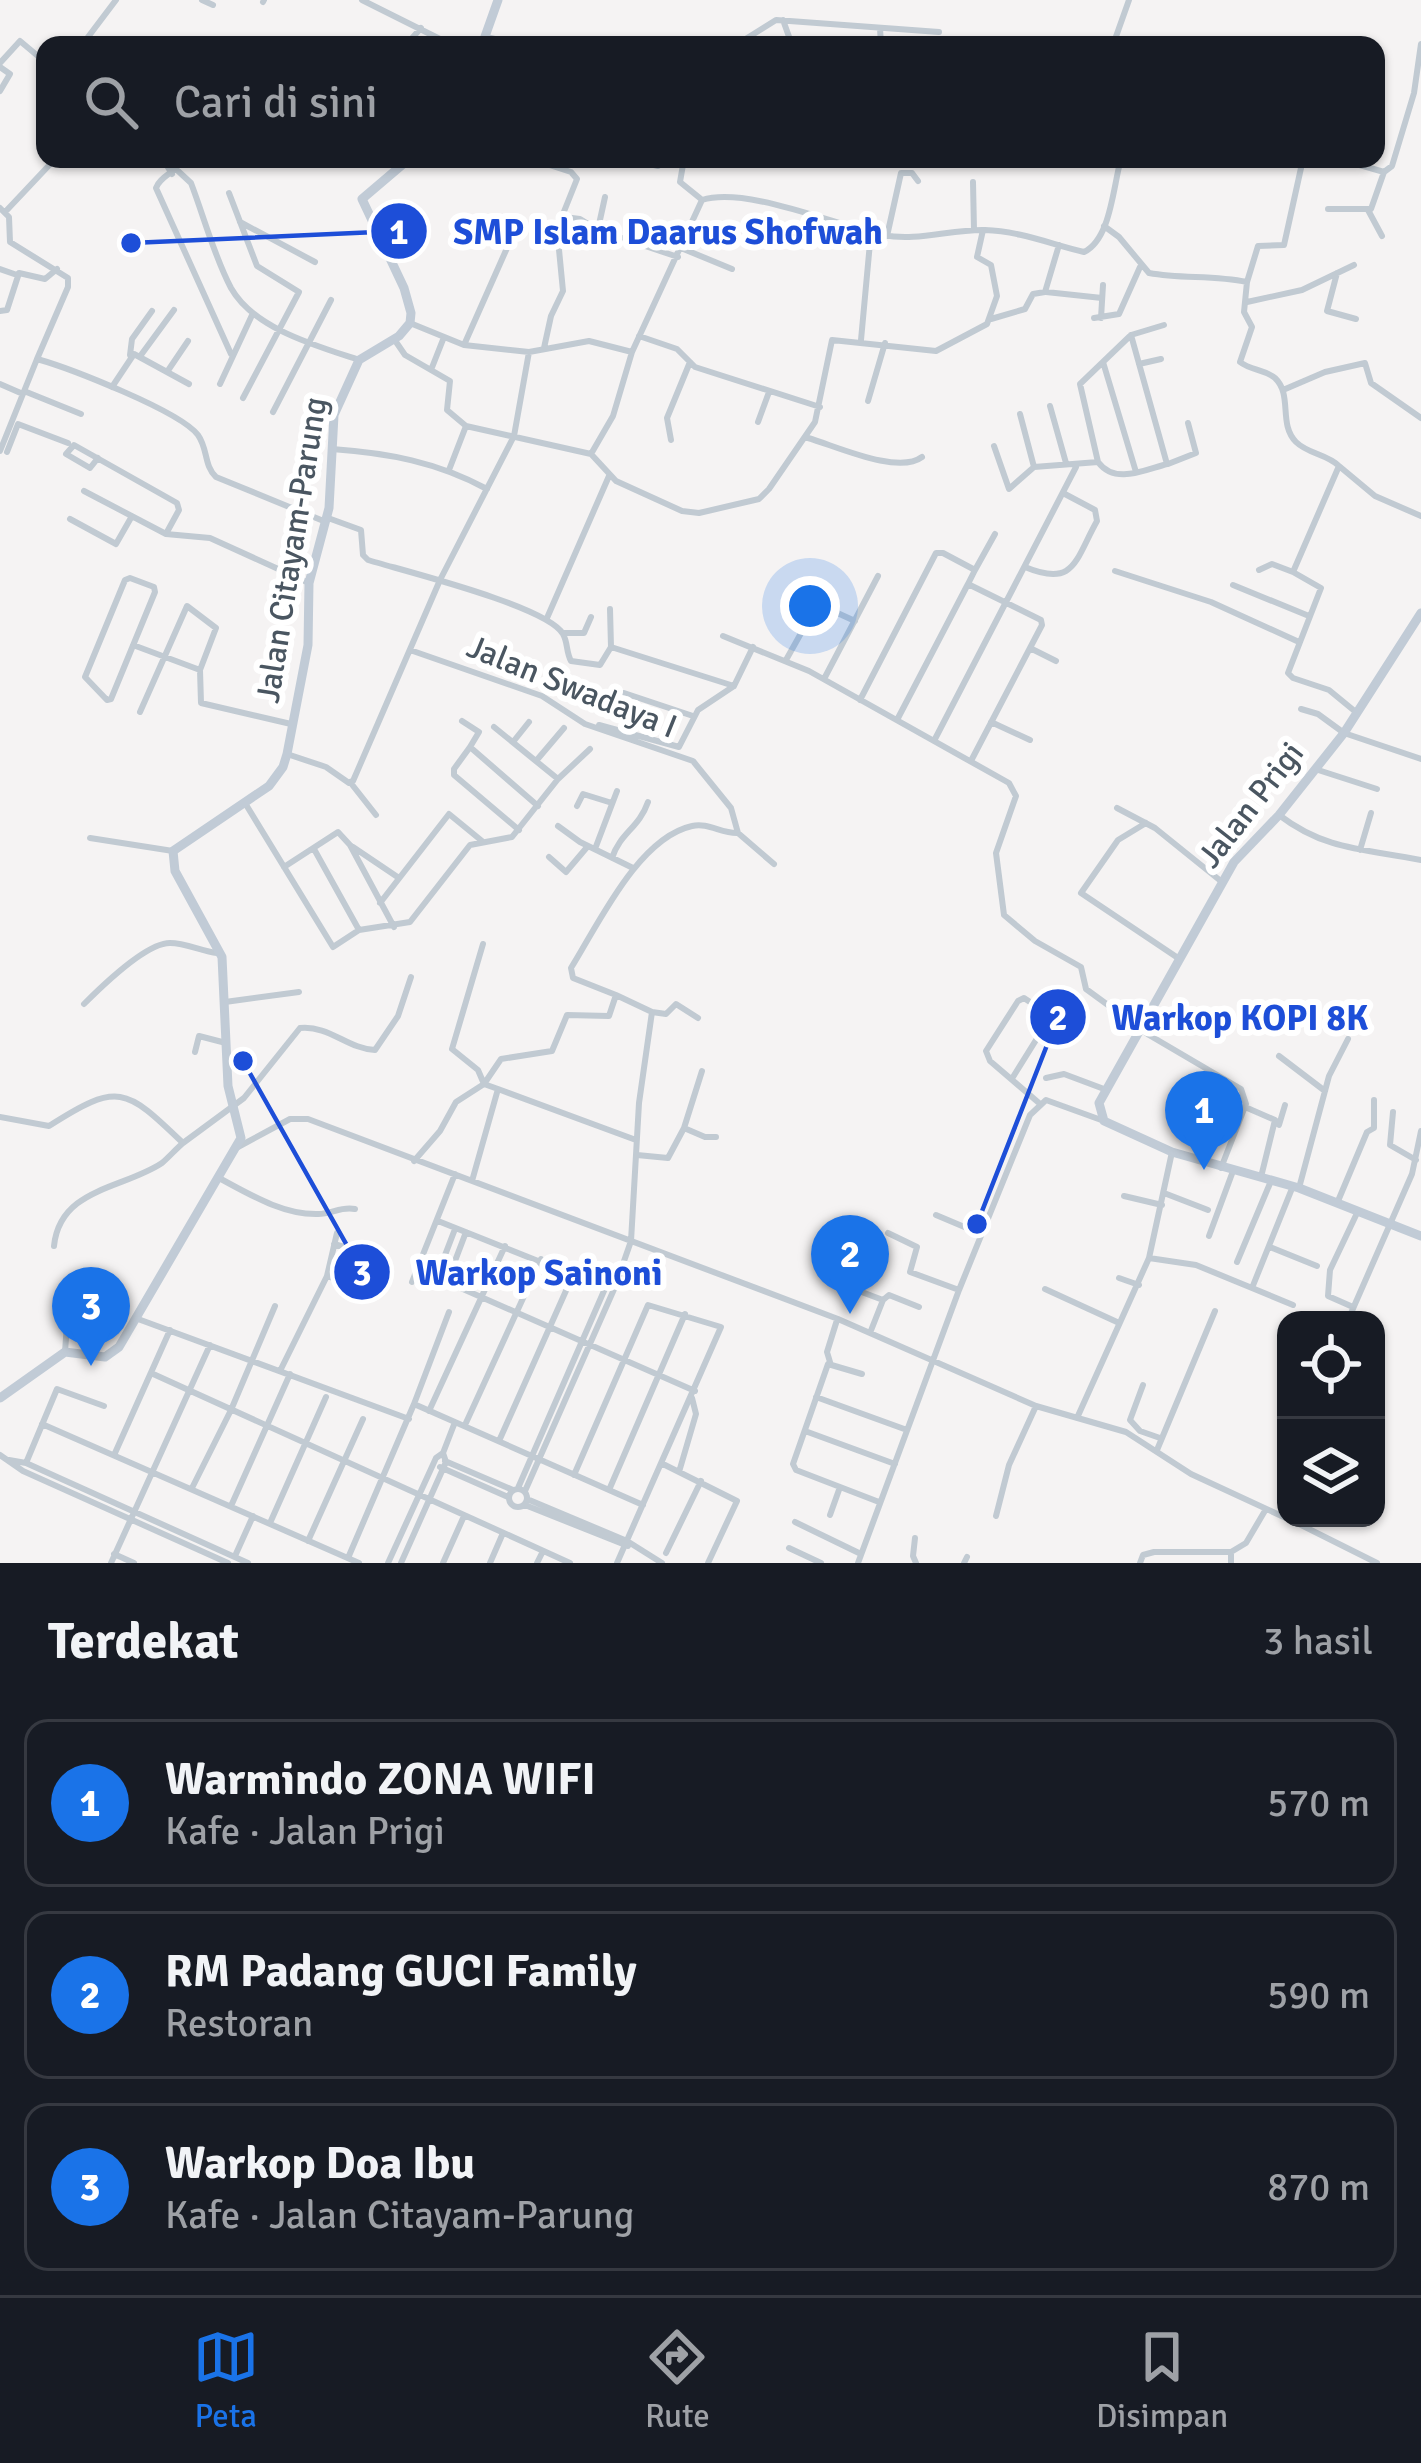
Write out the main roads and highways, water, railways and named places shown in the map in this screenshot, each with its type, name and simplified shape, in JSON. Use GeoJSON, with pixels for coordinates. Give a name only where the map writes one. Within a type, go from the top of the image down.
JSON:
{"type":"FeatureCollection","features":[{"type":"Feature","properties":{"kind":"place","name":"SMP Islam Daarus Shofwah"},"geometry":{"type":"Point","coordinates":[131,243]}},
{"type":"Feature","properties":{"kind":"place","name":"Warkop Sainoni"},"geometry":{"type":"Point","coordinates":[243,1061]}},
{"type":"Feature","properties":{"kind":"place","name":"Warmindo ZONA WIFI"},"geometry":{"type":"Point","coordinates":[1204,1170]}},
{"type":"Feature","properties":{"kind":"place","name":"Warkop KOPI 8K"},"geometry":{"type":"Point","coordinates":[977,1224]}},
{"type":"Feature","properties":{"kind":"place","name":"RM Padang GUCI Family"},"geometry":{"type":"Point","coordinates":[850,1314]}},
{"type":"Feature","properties":{"kind":"place","name":"Warkop Doa Ibu"},"geometry":{"type":"Point","coordinates":[91,1366]}}]}
